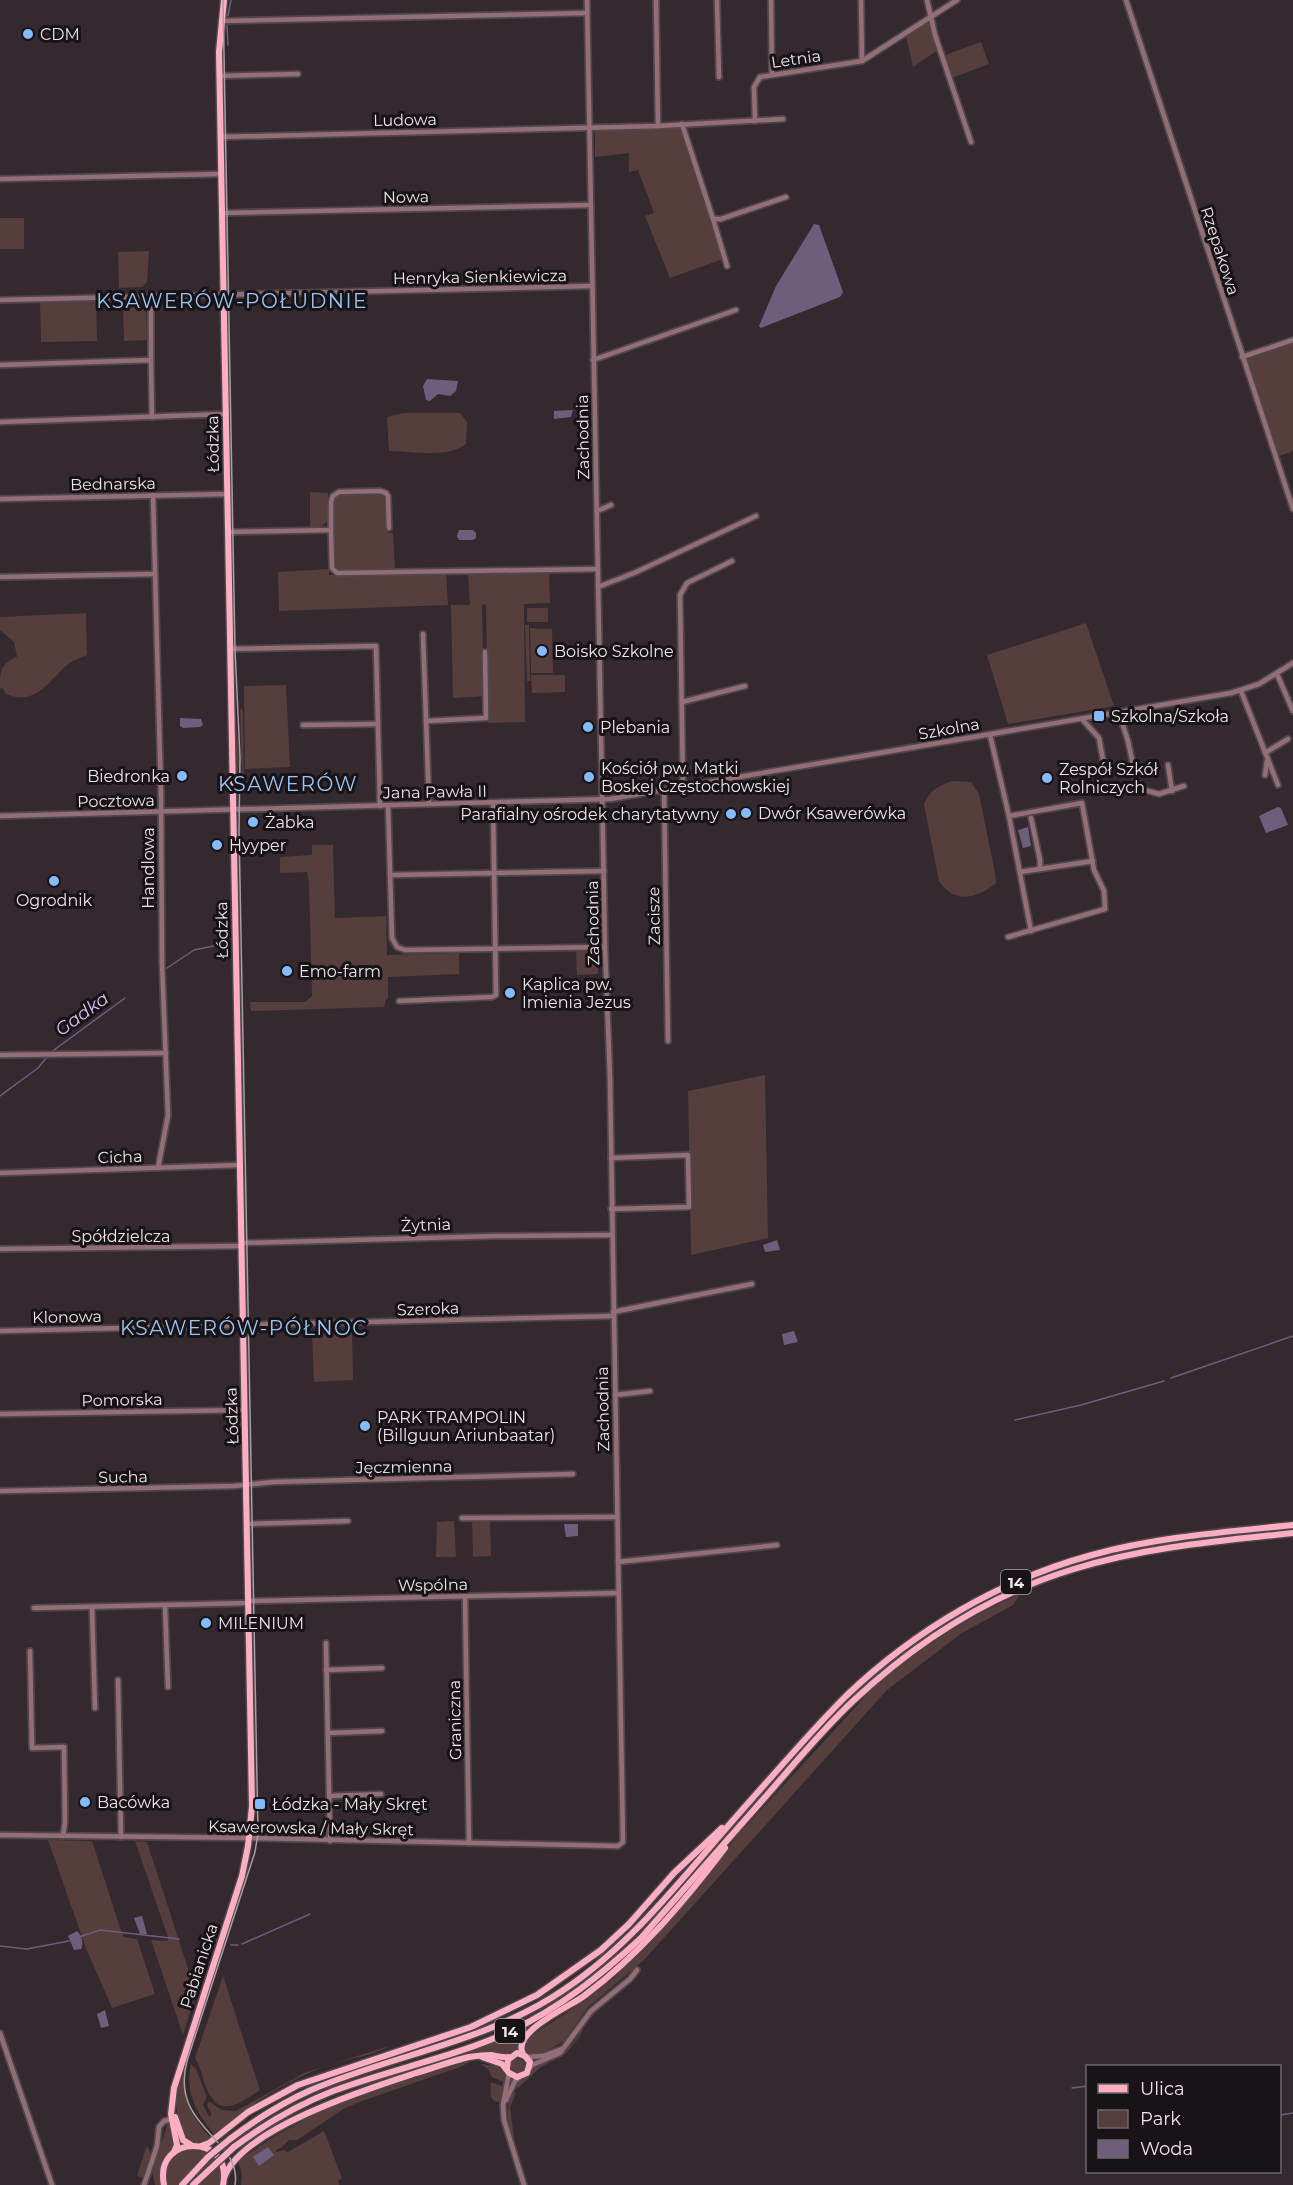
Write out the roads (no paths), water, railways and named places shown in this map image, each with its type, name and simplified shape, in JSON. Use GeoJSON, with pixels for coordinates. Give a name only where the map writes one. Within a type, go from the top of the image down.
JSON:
{"type":"FeatureCollection","features":[{"type":"Feature","properties":{"kind":"main road","name":"Łódzka"},"geometry":{"type":"LineString","coordinates":[[224,2],[219,76],[249,1602],[252,1794],[249,1838]]}},
{"type":"Feature","properties":{"kind":"main road","name":"14"},"geometry":{"type":"LineString","coordinates":[[182,2185],[208,2157],[230,2139],[265,2114],[312,2090],[484,2031],[525,2013],[564,1990],[600,1963],[634,1930],[823,1720],[869,1675],[918,1637],[983,1598],[1041,1572],[1121,1548],[1182,1537],[1293,1525]]}},
{"type":"Feature","properties":{"kind":"main road","name":"14"},"geometry":{"type":"LineString","coordinates":[[194,2185],[234,2147],[278,2117],[318,2097],[493,2038],[526,2023],[569,1998],[612,1965],[641,1938],[821,1734],[866,1690],[922,1644],[987,1605],[1054,1576],[1123,1556],[1186,1545],[1293,1533]]}},
{"type":"Feature","properties":{"kind":"main road"},"geometry":{"type":"LineString","coordinates":[[164,2185],[164,2166],[174,2152],[191,2145],[201,2146],[209,2143],[254,2109],[298,2085],[463,2030],[537,1995],[601,1950],[629,1924],[692,1855],[723,1826],[732,1821]]}},
{"type":"Feature","properties":{"kind":"main road"},"geometry":{"type":"LineString","coordinates":[[479,2056],[502,2064],[508,2071],[520,2077],[525,2075],[530,2068],[520,2045],[528,2032],[598,1985],[639,1949],[686,1898],[729,1843],[732,1834]]}},
{"type":"Feature","properties":{"kind":"main road","name":"Pabianicka"},"geometry":{"type":"LineString","coordinates":[[174,2152],[177,2143],[171,2119],[175,2082],[242,1876],[249,1838]]}},
{"type":"Feature","properties":{"kind":"main road"},"geometry":{"type":"LineString","coordinates":[[224,2182],[229,2168],[237,2158],[277,2130],[332,2102],[460,2059],[489,2055],[525,2056]]}},
{"type":"Feature","properties":{"kind":"main road"},"geometry":{"type":"LineString","coordinates":[[508,2071],[509,2057]]}},
{"type":"Feature","properties":{"kind":"main road","name":"Pabianicka"},"geometry":{"type":"LineString","coordinates":[[172,2102],[180,2132],[185,2141],[191,2145]]}},
{"type":"Feature","properties":{"kind":"main road"},"geometry":{"type":"LineString","coordinates":[[201,2146],[217,2157],[222,2164],[224,2182]]}},
{"type":"Feature","properties":{"kind":"main road"},"geometry":{"type":"LineString","coordinates":[[217,2157],[229,2160],[237,2158]]}},
{"type":"Feature","properties":{"kind":"street","name":"Zachodnia"},"geometry":{"type":"LineString","coordinates":[[587,0],[615,1395],[623,1842],[621,1845]]}},
{"type":"Feature","properties":{"kind":"street"},"geometry":{"type":"LineString","coordinates":[[656,0],[658,126]]}},
{"type":"Feature","properties":{"kind":"street"},"geometry":{"type":"LineString","coordinates":[[717,0],[718,77]]}},
{"type":"Feature","properties":{"kind":"street"},"geometry":{"type":"LineString","coordinates":[[771,0],[772,74]]}},
{"type":"Feature","properties":{"kind":"street"},"geometry":{"type":"LineString","coordinates":[[861,0],[862,61]]}},
{"type":"Feature","properties":{"kind":"street"},"geometry":{"type":"LineString","coordinates":[[927,0],[930,17],[971,142]]}},
{"type":"Feature","properties":{"kind":"street","name":"Letnia"},"geometry":{"type":"LineString","coordinates":[[755,121],[755,83],[759,77],[862,61],[957,0]]}},
{"type":"Feature","properties":{"kind":"street","name":"Rzepakowa"},"geometry":{"type":"LineString","coordinates":[[1126,0],[1293,509]]}},
{"type":"Feature","properties":{"kind":"street"},"geometry":{"type":"LineString","coordinates":[[221,21],[587,13]]}},
{"type":"Feature","properties":{"kind":"street"},"geometry":{"type":"LineString","coordinates":[[219,76],[298,74]]}},
{"type":"Feature","properties":{"kind":"street"},"geometry":{"type":"LineString","coordinates":[[590,128],[783,119]]}},
{"type":"Feature","properties":{"kind":"street"},"geometry":{"type":"LineString","coordinates":[[682,124],[727,266]]}},
{"type":"Feature","properties":{"kind":"street","name":"Ludowa"},"geometry":{"type":"LineString","coordinates":[[220,137],[590,128]]}},
{"type":"Feature","properties":{"kind":"street"},"geometry":{"type":"LineString","coordinates":[[0,178],[221,174]]}},
{"type":"Feature","properties":{"kind":"street"},"geometry":{"type":"LineString","coordinates":[[713,219],[717,220],[786,197]]}},
{"type":"Feature","properties":{"kind":"street","name":"Nowa"},"geometry":{"type":"LineString","coordinates":[[222,213],[591,205]]}},
{"type":"Feature","properties":{"kind":"street","name":"Henryka Sienkiewicza"},"geometry":{"type":"LineString","coordinates":[[0,300],[592,286]]}},
{"type":"Feature","properties":{"kind":"street"},"geometry":{"type":"LineString","coordinates":[[151,297],[152,417]]}},
{"type":"Feature","properties":{"kind":"street"},"geometry":{"type":"LineString","coordinates":[[593,360],[736,310]]}},
{"type":"Feature","properties":{"kind":"street"},"geometry":{"type":"LineString","coordinates":[[1242,357],[1293,340]]}},
{"type":"Feature","properties":{"kind":"street"},"geometry":{"type":"LineString","coordinates":[[0,365],[151,360]]}},
{"type":"Feature","properties":{"kind":"street"},"geometry":{"type":"LineString","coordinates":[[0,422],[226,414]]}},
{"type":"Feature","properties":{"kind":"street"},"geometry":{"type":"LineString","coordinates":[[389,528],[386,493],[380,491],[339,492],[331,498],[332,568],[337,573],[598,569]]}},
{"type":"Feature","properties":{"kind":"street","name":"Bednarska"},"geometry":{"type":"LineString","coordinates":[[0,499],[227,494]]}},
{"type":"Feature","properties":{"kind":"street","name":"Handlowa"},"geometry":{"type":"LineString","coordinates":[[153,495],[161,812],[161,952],[167,1123],[159,1168]]}},
{"type":"Feature","properties":{"kind":"street"},"geometry":{"type":"LineString","coordinates":[[597,511],[611,505]]}},
{"type":"Feature","properties":{"kind":"street"},"geometry":{"type":"LineString","coordinates":[[598,587],[634,573],[756,516]]}},
{"type":"Feature","properties":{"kind":"street"},"geometry":{"type":"LineString","coordinates":[[228,532],[331,530]]}},
{"type":"Feature","properties":{"kind":"street"},"geometry":{"type":"LineString","coordinates":[[683,787],[680,594],[687,583],[732,561]]}},
{"type":"Feature","properties":{"kind":"street"},"geometry":{"type":"LineString","coordinates":[[0,577],[154,574]]}},
{"type":"Feature","properties":{"kind":"street"},"geometry":{"type":"LineString","coordinates":[[423,634],[429,804]]}},
{"type":"Feature","properties":{"kind":"street"},"geometry":{"type":"LineString","coordinates":[[230,650],[376,646],[380,806]]}},
{"type":"Feature","properties":{"kind":"street"},"geometry":{"type":"LineString","coordinates":[[426,721],[486,718],[485,651]]}},
{"type":"Feature","properties":{"kind":"street","name":"Szkolna"},"geometry":{"type":"LineString","coordinates":[[602,800],[1241,691],[1277,674],[1293,663]]}},
{"type":"Feature","properties":{"kind":"street"},"geometry":{"type":"LineString","coordinates":[[1277,674],[1293,711]]}},
{"type":"Feature","properties":{"kind":"street"},"geometry":{"type":"LineString","coordinates":[[682,702],[745,686]]}},
{"type":"Feature","properties":{"kind":"street"},"geometry":{"type":"LineString","coordinates":[[1241,691],[1278,785]]}},
{"type":"Feature","properties":{"kind":"street"},"geometry":{"type":"LineString","coordinates":[[1119,713],[1141,789],[1155,794],[1184,786]]}},
{"type":"Feature","properties":{"kind":"street"},"geometry":{"type":"LineString","coordinates":[[1082,719],[1099,738],[1103,760]]}},
{"type":"Feature","properties":{"kind":"street"},"geometry":{"type":"LineString","coordinates":[[303,725],[378,724]]}},
{"type":"Feature","properties":{"kind":"street"},"geometry":{"type":"LineString","coordinates":[[990,735],[1009,816],[1031,931]]}},
{"type":"Feature","properties":{"kind":"street"},"geometry":{"type":"LineString","coordinates":[[1266,755],[1288,739]]}},
{"type":"Feature","properties":{"kind":"street"},"geometry":{"type":"LineString","coordinates":[[1265,775],[1266,755]]}},
{"type":"Feature","properties":{"kind":"street"},"geometry":{"type":"LineString","coordinates":[[1168,765],[1172,791]]}},
{"type":"Feature","properties":{"kind":"street","name":"Zacisze"},"geometry":{"type":"LineString","coordinates":[[664,790],[668,1041]]}},
{"type":"Feature","properties":{"kind":"street","name":"Jana Pawła II"},"geometry":{"type":"LineString","coordinates":[[233,810],[602,800]]}},
{"type":"Feature","properties":{"kind":"street"},"geometry":{"type":"LineString","coordinates":[[399,1001],[495,996],[493,803]]}},
{"type":"Feature","properties":{"kind":"street"},"geometry":{"type":"LineString","coordinates":[[1008,937],[1105,909],[1104,891],[1096,875],[1082,803],[1009,816]]}},
{"type":"Feature","properties":{"kind":"street"},"geometry":{"type":"LineString","coordinates":[[388,805],[392,938],[395,946],[402,950],[605,947]]}},
{"type":"Feature","properties":{"kind":"street","name":"Pocztowa"},"geometry":{"type":"LineString","coordinates":[[0,816],[233,810]]}},
{"type":"Feature","properties":{"kind":"street"},"geometry":{"type":"LineString","coordinates":[[1032,818],[1040,869]]}},
{"type":"Feature","properties":{"kind":"street"},"geometry":{"type":"LineString","coordinates":[[1020,872],[1093,861]]}},
{"type":"Feature","properties":{"kind":"street"},"geometry":{"type":"LineString","coordinates":[[390,875],[604,871]]}},
{"type":"Feature","properties":{"kind":"street"},"geometry":{"type":"LineString","coordinates":[[0,1055],[166,1053]]}},
{"type":"Feature","properties":{"kind":"street"},"geometry":{"type":"LineString","coordinates":[[610,1158],[688,1155],[689,1207],[611,1209]]}},
{"type":"Feature","properties":{"kind":"street","name":"Cicha"},"geometry":{"type":"LineString","coordinates":[[0,1173],[240,1165]]}},
{"type":"Feature","properties":{"kind":"street","name":"Żytnia"},"geometry":{"type":"LineString","coordinates":[[242,1245],[486,1236],[611,1235]]}},
{"type":"Feature","properties":{"kind":"street","name":"Spółdzielcza"},"geometry":{"type":"LineString","coordinates":[[0,1249],[242,1245]]}},
{"type":"Feature","properties":{"kind":"street","name":"Szeroka"},"geometry":{"type":"LineString","coordinates":[[243,1325],[613,1314],[752,1284]]}},
{"type":"Feature","properties":{"kind":"street","name":"Klonowa"},"geometry":{"type":"LineString","coordinates":[[0,1331],[243,1325]]}},
{"type":"Feature","properties":{"kind":"street"},"geometry":{"type":"LineString","coordinates":[[615,1395],[650,1391]]}},
{"type":"Feature","properties":{"kind":"street","name":"Pomorska"},"geometry":{"type":"LineString","coordinates":[[0,1414],[245,1410]]}},
{"type":"Feature","properties":{"kind":"street","name":"Jęczmienna"},"geometry":{"type":"LineString","coordinates":[[247,1485],[273,1482],[573,1474]]}},
{"type":"Feature","properties":{"kind":"street","name":"Sucha"},"geometry":{"type":"LineString","coordinates":[[0,1491],[247,1485]]}},
{"type":"Feature","properties":{"kind":"street"},"geometry":{"type":"LineString","coordinates":[[462,1518],[617,1516]]}},
{"type":"Feature","properties":{"kind":"street"},"geometry":{"type":"LineString","coordinates":[[247,1524],[348,1521]]}},
{"type":"Feature","properties":{"kind":"street"},"geometry":{"type":"LineString","coordinates":[[618,1562],[777,1545]]}},
{"type":"Feature","properties":{"kind":"street","name":"Wspólna"},"geometry":{"type":"LineString","coordinates":[[34,1608],[618,1593]]}},
{"type":"Feature","properties":{"kind":"street","name":"Graniczna"},"geometry":{"type":"LineString","coordinates":[[465,1597],[469,1843]]}},
{"type":"Feature","properties":{"kind":"street"},"geometry":{"type":"LineString","coordinates":[[165,1606],[168,1686]]}},
{"type":"Feature","properties":{"kind":"street"},"geometry":{"type":"LineString","coordinates":[[92,1607],[95,1708]]}},
{"type":"Feature","properties":{"kind":"street"},"geometry":{"type":"LineString","coordinates":[[326,1643],[330,1841]]}},
{"type":"Feature","properties":{"kind":"street"},"geometry":{"type":"LineString","coordinates":[[30,1651],[32,1748],[64,1747],[66,1804],[63,1836]]}},
{"type":"Feature","properties":{"kind":"street"},"geometry":{"type":"LineString","coordinates":[[326,1670],[382,1668]]}},
{"type":"Feature","properties":{"kind":"street"},"geometry":{"type":"LineString","coordinates":[[118,1680],[122,1837]]}},
{"type":"Feature","properties":{"kind":"street"},"geometry":{"type":"LineString","coordinates":[[328,1733],[382,1731]]}},
{"type":"Feature","properties":{"kind":"street"},"geometry":{"type":"LineString","coordinates":[[329,1796],[381,1794]]}},
{"type":"Feature","properties":{"kind":"street","name":"Ksawerowska / Mały Skręt"},"geometry":{"type":"LineString","coordinates":[[0,1835],[621,1845]]}},
{"type":"Feature","properties":{"kind":"street"},"geometry":{"type":"LineString","coordinates":[[530,2068],[534,2064],[555,2056],[591,2011],[630,1979],[637,1970]]}},
{"type":"Feature","properties":{"kind":"street"},"geometry":{"type":"LineString","coordinates":[[0,2033],[52,2185]]}},
{"type":"Feature","properties":{"kind":"street"},"geometry":{"type":"LineString","coordinates":[[525,2056],[536,2058],[562,2049]]}},
{"type":"Feature","properties":{"kind":"street"},"geometry":{"type":"LineString","coordinates":[[508,2071],[503,2111],[506,2130],[524,2185]]}},
{"type":"Feature","properties":{"kind":"street"},"geometry":{"type":"LineString","coordinates":[[503,2111],[511,2088],[520,2077]]}},
{"type":"Feature","properties":{"kind":"street"},"geometry":{"type":"LineString","coordinates":[[144,2185],[157,2146],[159,2127],[164,2121],[171,2119]]}},
{"type":"Feature","properties":{"kind":"water"},"geometry":{"type":"Polygon","coordinates":[[[814,224],[819,225],[843,292],[840,297],[761,328],[759,326],[776,286],[814,224]]]}},
{"type":"Feature","properties":{"kind":"water"},"geometry":{"type":"Polygon","coordinates":[[[427,379],[458,381],[456,391],[450,396],[438,394],[430,401],[426,400],[423,386],[427,379]]]}},
{"type":"Feature","properties":{"kind":"water"},"geometry":{"type":"Polygon","coordinates":[[[573,410],[571,417],[554,419],[554,411],[573,410]]]}},
{"type":"Feature","properties":{"kind":"water"},"geometry":{"type":"Polygon","coordinates":[[[459,530],[473,530],[476,538],[459,540],[457,536],[459,530]]]}},
{"type":"Feature","properties":{"kind":"water"},"geometry":{"type":"Polygon","coordinates":[[[180,718],[201,719],[203,725],[183,728],[180,726],[180,718]]]}},
{"type":"Feature","properties":{"kind":"water"},"geometry":{"type":"Polygon","coordinates":[[[1278,807],[1281,808],[1288,825],[1266,833],[1259,816],[1278,807]]]}},
{"type":"Feature","properties":{"kind":"water"},"geometry":{"type":"Polygon","coordinates":[[[1028,827],[1031,846],[1023,848],[1018,830],[1028,827]]]}},
{"type":"Feature","properties":{"kind":"water"},"geometry":{"type":"Polygon","coordinates":[[[777,1240],[780,1250],[765,1252],[763,1245],[777,1240]]]}},
{"type":"Feature","properties":{"kind":"water"},"geometry":{"type":"Polygon","coordinates":[[[794,1331],[798,1342],[784,1345],[782,1334],[794,1331]]]}},
{"type":"Feature","properties":{"kind":"water"},"geometry":{"type":"Polygon","coordinates":[[[564,1524],[578,1524],[578,1536],[566,1537],[564,1524]]]}},
{"type":"Feature","properties":{"kind":"water"},"geometry":{"type":"Polygon","coordinates":[[[142,1916],[147,1934],[140,1934],[134,1918],[142,1916]]]}},
{"type":"Feature","properties":{"kind":"water"},"geometry":{"type":"Polygon","coordinates":[[[77,1931],[82,1945],[81,1949],[74,1950],[68,1936],[77,1931]]]}},
{"type":"Feature","properties":{"kind":"water"},"geometry":{"type":"Polygon","coordinates":[[[105,2010],[109,2026],[101,2028],[97,2014],[105,2010]]]}},
{"type":"Feature","properties":{"kind":"water"},"geometry":{"type":"Polygon","coordinates":[[[268,2147],[274,2155],[259,2166],[253,2157],[268,2147]]]}},
{"type":"Feature","properties":{"kind":"waterway"},"geometry":{"type":"LineString","coordinates":[[228,16],[231,0]]}},
{"type":"Feature","properties":{"kind":"waterway"},"geometry":{"type":"LineString","coordinates":[[227,25],[228,45]]}},
{"type":"Feature","properties":{"kind":"waterway","name":"Gadka"},"geometry":{"type":"LineString","coordinates":[[167,968],[194,950],[228,943]]}},
{"type":"Feature","properties":{"kind":"waterway","name":"Gadka"},"geometry":{"type":"LineString","coordinates":[[54,1050],[125,998]]}},
{"type":"Feature","properties":{"kind":"waterway","name":"Gadka"},"geometry":{"type":"LineString","coordinates":[[0,1096],[38,1068],[46,1058]]}},
{"type":"Feature","properties":{"kind":"waterway"},"geometry":{"type":"LineString","coordinates":[[1171,1378],[1293,1336]]}},
{"type":"Feature","properties":{"kind":"waterway"},"geometry":{"type":"LineString","coordinates":[[1015,1420],[1081,1405],[1164,1381]]}},
{"type":"Feature","properties":{"kind":"waterway"},"geometry":{"type":"LineString","coordinates":[[242,1944],[310,1914]]}},
{"type":"Feature","properties":{"kind":"waterway"},"geometry":{"type":"LineString","coordinates":[[79,1937],[100,1930],[179,1939]]}},
{"type":"Feature","properties":{"kind":"waterway"},"geometry":{"type":"LineString","coordinates":[[0,1946],[27,1949],[69,1941]]}},
{"type":"Feature","properties":{"kind":"waterway"},"geometry":{"type":"LineString","coordinates":[[231,1945],[238,1945]]}},
{"type":"Feature","properties":{"kind":"waterway"},"geometry":{"type":"LineString","coordinates":[[1072,2088],[1086,2086]]}},
{"type":"Feature","properties":{"kind":"waterway"},"geometry":{"type":"LineString","coordinates":[[1281,2115],[1293,2113]]}},
{"type":"Feature","properties":{"kind":"tram line"},"geometry":{"type":"LineString","coordinates":[[223,0],[235,649],[240,757],[239,830],[258,1833],[255,1852],[187,2061],[184,2084],[188,2102],[196,2118],[228,2156],[234,2169],[235,2185]]}},
{"type":"Feature","properties":{"kind":"place","name":"CDM"},"geometry":{"type":"Point","coordinates":[28,34]}},
{"type":"Feature","properties":{"kind":"place","name":"Boisko Szkolne"},"geometry":{"type":"Point","coordinates":[542,651]}},
{"type":"Feature","properties":{"kind":"place","name":"Szkolna/Szkoła"},"geometry":{"type":"Point","coordinates":[1099,716]}},
{"type":"Feature","properties":{"kind":"place","name":"Plebania"},"geometry":{"type":"Point","coordinates":[588,727]}},
{"type":"Feature","properties":{"kind":"place","name":"Biedronka"},"geometry":{"type":"Point","coordinates":[182,776]}},
{"type":"Feature","properties":{"kind":"place","name":"Kościół pw. Matki Boskej Częstochowskiej"},"geometry":{"type":"Point","coordinates":[589,777]}},
{"type":"Feature","properties":{"kind":"place","name":"Zespół Szkół Rolniczych"},"geometry":{"type":"Point","coordinates":[1047,778]}},
{"type":"Feature","properties":{"kind":"place","name":"Dwór Ksawerówka"},"geometry":{"type":"Point","coordinates":[746,813]}},
{"type":"Feature","properties":{"kind":"place","name":"Parafialny ośrodek charytatywny"},"geometry":{"type":"Point","coordinates":[731,814]}},
{"type":"Feature","properties":{"kind":"place","name":"Żabka"},"geometry":{"type":"Point","coordinates":[253,822]}},
{"type":"Feature","properties":{"kind":"place","name":"Hyyper"},"geometry":{"type":"Point","coordinates":[217,845]}},
{"type":"Feature","properties":{"kind":"place","name":"Ogrodnik"},"geometry":{"type":"Point","coordinates":[54,881]}},
{"type":"Feature","properties":{"kind":"place","name":"Emo-farm"},"geometry":{"type":"Point","coordinates":[287,971]}},
{"type":"Feature","properties":{"kind":"place","name":"Kaplica pw. Imienia Jezus"},"geometry":{"type":"Point","coordinates":[510,993]}},
{"type":"Feature","properties":{"kind":"place","name":"PARK TRAMPOLIN (Billguun Ariunbaatar)"},"geometry":{"type":"Point","coordinates":[365,1426]}},
{"type":"Feature","properties":{"kind":"place","name":"MILENIUM"},"geometry":{"type":"Point","coordinates":[206,1623]}},
{"type":"Feature","properties":{"kind":"place","name":"Bacówka"},"geometry":{"type":"Point","coordinates":[85,1802]}},
{"type":"Feature","properties":{"kind":"place","name":"Łódzka - Mały Skręt"},"geometry":{"type":"Point","coordinates":[260,1804]}},
{"type":"Feature","properties":{"kind":"district","name":"KSAWERÓW-POŁUDNIE"},"geometry":{"type":"Point","coordinates":[232,301]}},
{"type":"Feature","properties":{"kind":"district","name":"KSAWERÓW"},"geometry":{"type":"Point","coordinates":[288,784]}},
{"type":"Feature","properties":{"kind":"district","name":"KSAWERÓW-PÓŁNOC"},"geometry":{"type":"Point","coordinates":[244,1328]}}]}
